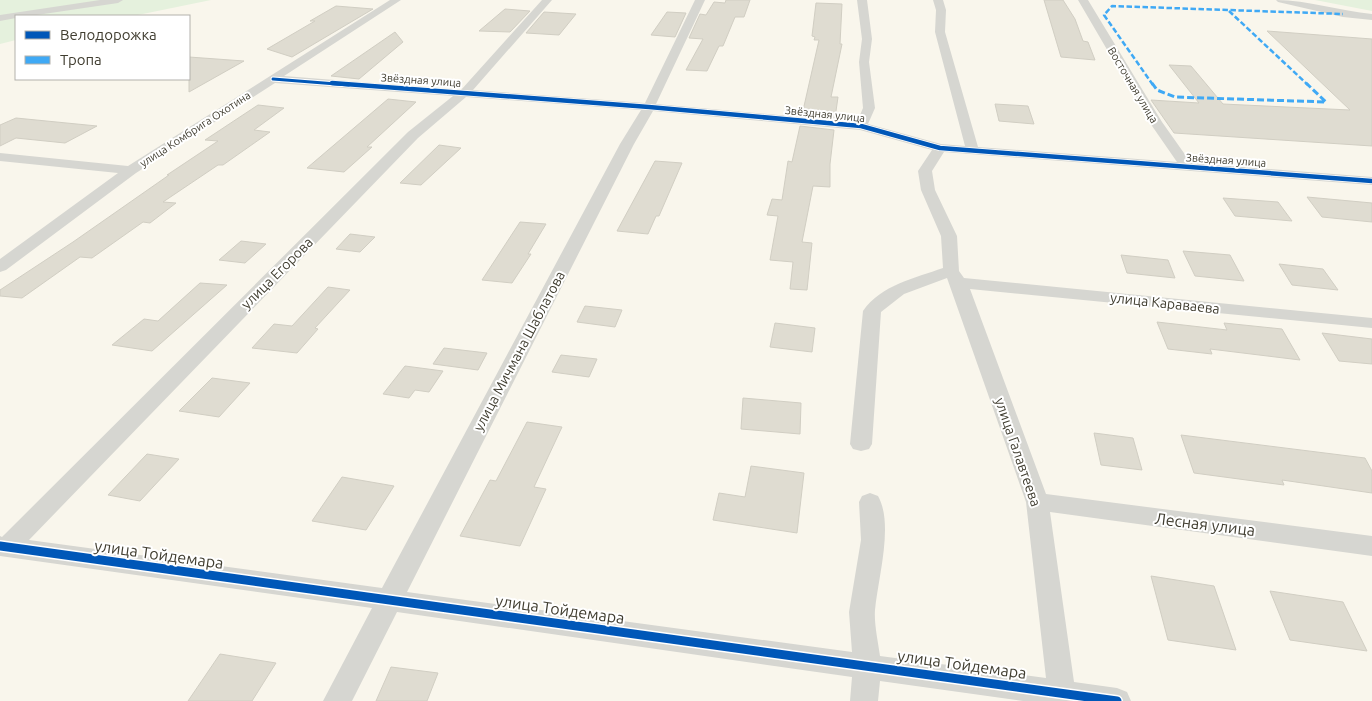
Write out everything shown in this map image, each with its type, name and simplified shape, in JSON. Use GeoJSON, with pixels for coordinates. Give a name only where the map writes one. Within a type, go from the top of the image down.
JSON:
{"type":"FeatureCollection","features":[{"type":"Feature","properties":{"kind":"street"},"geometry":{"type":"LineString","coordinates":[[20,15],[118,0]]}},
{"type":"Feature","properties":{"kind":"street","name":"улица Комбрига Охотина"},"geometry":{"type":"LineString","coordinates":[[0,267],[131,170],[396,0]]}},
{"type":"Feature","properties":{"kind":"street","name":"улица Егорова"},"geometry":{"type":"LineString","coordinates":[[3,546],[413,135],[464,93],[547,0]]}},
{"type":"Feature","properties":{"kind":"street","name":"улица Мичмана Шаблатова"},"geometry":{"type":"LineString","coordinates":[[337,701],[627,144],[649,107],[700,0]]}},
{"type":"Feature","properties":{"kind":"street"},"geometry":{"type":"LineString","coordinates":[[861,126],[869,108],[864,62],[867,39],[862,0]]}},
{"type":"Feature","properties":{"kind":"street"},"geometry":{"type":"LineString","coordinates":[[938,0],[941,10],[940,32],[973,151]]}},
{"type":"Feature","properties":{"kind":"street","name":"Восточная улица"},"geometry":{"type":"LineString","coordinates":[[1083,0],[1156,124],[1187,167]]}},
{"type":"Feature","properties":{"kind":"street"},"geometry":{"type":"LineString","coordinates":[[1281,0],[1343,14],[1372,17]]}},
{"type":"Feature","properties":{"kind":"street"},"geometry":{"type":"LineString","coordinates":[[0,18],[15,16]]}},
{"type":"Feature","properties":{"kind":"street","name":"Звёздная улица"},"geometry":{"type":"LineString","coordinates":[[273,79],[649,107],[861,126],[940,148],[1372,181]]}},
{"type":"Feature","properties":{"kind":"street","name":"улица Галавтеева"},"geometry":{"type":"LineString","coordinates":[[940,148],[925,171],[928,190],[949,236],[955,277],[1037,502],[1063,697]]}},
{"type":"Feature","properties":{"kind":"street"},"geometry":{"type":"LineString","coordinates":[[0,157],[131,170]]}},
{"type":"Feature","properties":{"kind":"street"},"geometry":{"type":"LineString","coordinates":[[861,444],[872,311],[889,295],[955,277]]}},
{"type":"Feature","properties":{"kind":"street","name":"улица Караваева"},"geometry":{"type":"LineString","coordinates":[[955,277],[1372,323]]}},
{"type":"Feature","properties":{"kind":"street"},"geometry":{"type":"LineString","coordinates":[[864,701],[867,666],[862,612],[873,540],[870,502]]}},
{"type":"Feature","properties":{"kind":"street","name":"Лесная улица"},"geometry":{"type":"LineString","coordinates":[[1037,502],[1372,546]]}},
{"type":"Feature","properties":{"kind":"street","name":"улица Тойдемара"},"geometry":{"type":"LineString","coordinates":[[3,546],[867,666],[1063,697],[1117,701]]}},
{"type":"Feature","properties":{"kind":"green space"},"geometry":{"type":"Polygon","coordinates":[[[0,0],[211,0],[138,15],[15,15],[15,40],[0,44],[0,0]]]}},
{"type":"Feature","properties":{"kind":"green space"},"geometry":{"type":"Polygon","coordinates":[[[1315,0],[1372,0],[1372,11],[1315,0]]]}},
{"type":"Feature","properties":{"kind":"building"},"geometry":{"type":"Polygon","coordinates":[[[726,0],[750,0],[744,17],[735,17],[723,46],[719,46],[707,71],[686,70],[703,39],[689,38],[700,14],[706,15],[714,2],[725,3],[726,0]]]}},
{"type":"Feature","properties":{"kind":"building"},"geometry":{"type":"Polygon","coordinates":[[[1044,0],[1063,0],[1075,19],[1083,41],[1088,42],[1095,60],[1061,57],[1044,0]]]}},
{"type":"Feature","properties":{"kind":"building"},"geometry":{"type":"Polygon","coordinates":[[[816,3],[842,4],[840,44],[842,44],[831,97],[838,97],[835,118],[802,115],[819,40],[814,40],[815,37],[812,36],[816,3]]]}},
{"type":"Feature","properties":{"kind":"building"},"geometry":{"type":"Polygon","coordinates":[[[336,6],[373,9],[292,57],[267,49],[315,21],[310,21],[336,6]]]}},
{"type":"Feature","properties":{"kind":"building"},"geometry":{"type":"Polygon","coordinates":[[[505,9],[530,11],[510,32],[479,31],[505,9]]]}},
{"type":"Feature","properties":{"kind":"building"},"geometry":{"type":"Polygon","coordinates":[[[544,12],[576,14],[559,35],[526,33],[544,12]]]}},
{"type":"Feature","properties":{"kind":"building"},"geometry":{"type":"Polygon","coordinates":[[[667,12],[686,13],[675,37],[651,35],[667,12]]]}},
{"type":"Feature","properties":{"kind":"building"},"geometry":{"type":"Polygon","coordinates":[[[1267,31],[1372,39],[1372,146],[1174,133],[1151,100],[1199,103],[1169,65],[1191,66],[1223,104],[1350,110],[1267,31]]]}},
{"type":"Feature","properties":{"kind":"building"},"geometry":{"type":"Polygon","coordinates":[[[395,32],[403,42],[359,79],[331,76],[395,32]]]}},
{"type":"Feature","properties":{"kind":"building"},"geometry":{"type":"Polygon","coordinates":[[[190,57],[244,61],[189,92],[190,57]]]}},
{"type":"Feature","properties":{"kind":"building"},"geometry":{"type":"Polygon","coordinates":[[[388,99],[416,102],[367,147],[372,147],[344,172],[307,168],[388,99]]]}},
{"type":"Feature","properties":{"kind":"building"},"geometry":{"type":"Polygon","coordinates":[[[995,104],[1028,106],[1034,124],[999,121],[995,104]]]}},
{"type":"Feature","properties":{"kind":"building"},"geometry":{"type":"Polygon","coordinates":[[[258,105],[284,108],[254,130],[270,132],[223,165],[218,165],[163,202],[176,203],[150,223],[143,222],[92,258],[80,257],[22,298],[0,296],[0,290],[73,242],[218,141],[205,140],[258,105]]]}},
{"type":"Feature","properties":{"kind":"building"},"geometry":{"type":"Polygon","coordinates":[[[16,118],[97,126],[65,143],[16,138],[0,146],[0,125],[16,118]]]}},
{"type":"Feature","properties":{"kind":"building"},"geometry":{"type":"Polygon","coordinates":[[[800,126],[834,130],[830,164],[830,187],[813,186],[802,242],[812,243],[807,290],[790,289],[793,262],[770,260],[778,216],[767,215],[772,199],[782,200],[788,161],[792,162],[800,126]]]}},
{"type":"Feature","properties":{"kind":"building"},"geometry":{"type":"Polygon","coordinates":[[[439,145],[461,148],[421,185],[400,183],[439,145]]]}},
{"type":"Feature","properties":{"kind":"building"},"geometry":{"type":"Polygon","coordinates":[[[655,161],[682,163],[659,216],[656,216],[648,234],[617,231],[655,161]]]}},
{"type":"Feature","properties":{"kind":"building"},"geometry":{"type":"Polygon","coordinates":[[[1307,197],[1372,203],[1372,222],[1322,217],[1307,197]]]}},
{"type":"Feature","properties":{"kind":"building"},"geometry":{"type":"Polygon","coordinates":[[[1223,198],[1278,202],[1292,221],[1235,216],[1223,198]]]}},
{"type":"Feature","properties":{"kind":"building"},"geometry":{"type":"Polygon","coordinates":[[[520,222],[546,224],[528,254],[531,254],[512,283],[482,280],[520,222]]]}},
{"type":"Feature","properties":{"kind":"building"},"geometry":{"type":"Polygon","coordinates":[[[350,234],[375,237],[360,252],[336,249],[350,234]]]}},
{"type":"Feature","properties":{"kind":"building"},"geometry":{"type":"Polygon","coordinates":[[[241,241],[266,244],[245,263],[219,260],[241,241]]]}},
{"type":"Feature","properties":{"kind":"building"},"geometry":{"type":"Polygon","coordinates":[[[1183,251],[1230,255],[1244,281],[1195,276],[1183,251]]]}},
{"type":"Feature","properties":{"kind":"building"},"geometry":{"type":"Polygon","coordinates":[[[1121,255],[1168,260],[1175,278],[1127,273],[1121,255]]]}},
{"type":"Feature","properties":{"kind":"building"},"geometry":{"type":"Polygon","coordinates":[[[1279,264],[1323,269],[1338,290],[1292,285],[1279,264]]]}},
{"type":"Feature","properties":{"kind":"building"},"geometry":{"type":"Polygon","coordinates":[[[200,283],[227,285],[152,351],[112,345],[144,319],[158,321],[200,283]]]}},
{"type":"Feature","properties":{"kind":"building"},"geometry":{"type":"Polygon","coordinates":[[[328,287],[350,290],[315,328],[318,329],[297,353],[252,348],[274,324],[292,326],[328,287]]]}},
{"type":"Feature","properties":{"kind":"building"},"geometry":{"type":"Polygon","coordinates":[[[585,306],[622,310],[615,327],[577,322],[585,306]]]}},
{"type":"Feature","properties":{"kind":"building"},"geometry":{"type":"Polygon","coordinates":[[[1157,322],[1227,330],[1224,323],[1282,329],[1300,360],[1210,349],[1212,354],[1168,349],[1157,322]]]}},
{"type":"Feature","properties":{"kind":"building"},"geometry":{"type":"Polygon","coordinates":[[[775,323],[815,328],[812,352],[770,347],[775,323]]]}},
{"type":"Feature","properties":{"kind":"building"},"geometry":{"type":"Polygon","coordinates":[[[1322,333],[1372,339],[1372,364],[1339,361],[1322,333]]]}},
{"type":"Feature","properties":{"kind":"building"},"geometry":{"type":"Polygon","coordinates":[[[444,348],[487,353],[478,370],[433,364],[444,348]]]}},
{"type":"Feature","properties":{"kind":"building"},"geometry":{"type":"Polygon","coordinates":[[[561,355],[597,359],[589,377],[552,372],[561,355]]]}},
{"type":"Feature","properties":{"kind":"building"},"geometry":{"type":"Polygon","coordinates":[[[405,366],[443,371],[429,392],[415,390],[409,398],[383,394],[405,366]]]}},
{"type":"Feature","properties":{"kind":"building"},"geometry":{"type":"Polygon","coordinates":[[[212,378],[250,383],[219,417],[179,411],[212,378]]]}},
{"type":"Feature","properties":{"kind":"building"},"geometry":{"type":"Polygon","coordinates":[[[743,398],[801,403],[800,434],[741,429],[743,398]]]}},
{"type":"Feature","properties":{"kind":"building"},"geometry":{"type":"Polygon","coordinates":[[[527,422],[562,427],[534,487],[546,489],[520,546],[460,536],[490,480],[496,481],[527,422]]]}},
{"type":"Feature","properties":{"kind":"building"},"geometry":{"type":"Polygon","coordinates":[[[1094,433],[1133,438],[1142,470],[1101,465],[1094,433]]]}},
{"type":"Feature","properties":{"kind":"building"},"geometry":{"type":"Polygon","coordinates":[[[1181,435],[1365,458],[1372,471],[1372,493],[1282,480],[1284,485],[1194,473],[1181,435]]]}},
{"type":"Feature","properties":{"kind":"building"},"geometry":{"type":"Polygon","coordinates":[[[147,454],[179,459],[140,501],[108,495],[147,454]]]}},
{"type":"Feature","properties":{"kind":"building"},"geometry":{"type":"Polygon","coordinates":[[[751,466],[804,473],[797,533],[713,520],[719,493],[745,497],[751,466]]]}},
{"type":"Feature","properties":{"kind":"building"},"geometry":{"type":"Polygon","coordinates":[[[342,477],[394,486],[366,530],[312,521],[342,477]]]}},
{"type":"Feature","properties":{"kind":"building"},"geometry":{"type":"Polygon","coordinates":[[[1151,576],[1214,586],[1236,650],[1168,640],[1151,576]]]}},
{"type":"Feature","properties":{"kind":"building"},"geometry":{"type":"Polygon","coordinates":[[[1270,591],[1343,602],[1367,651],[1290,640],[1270,591]]]}},
{"type":"Feature","properties":{"kind":"building"},"geometry":{"type":"Polygon","coordinates":[[[220,654],[276,663],[252,701],[188,701],[220,654]]]}},
{"type":"Feature","properties":{"kind":"building"},"geometry":{"type":"Polygon","coordinates":[[[391,667],[438,673],[427,701],[376,701],[391,667]]]}},
{"type":"Feature","properties":{"kind":"marked path"},"geometry":{"type":"LineString","coordinates":[[1229,11],[1326,102],[1175,97],[1157,90],[1104,15],[1112,6],[1343,14]]}},
{"type":"Feature","properties":{"kind":"cycle path"},"geometry":{"type":"LineString","coordinates":[[273,79],[649,107],[861,126],[940,148],[1372,181]]}},
{"type":"Feature","properties":{"kind":"cycle path"},"geometry":{"type":"LineString","coordinates":[[0,546],[1117,701]]}}]}
